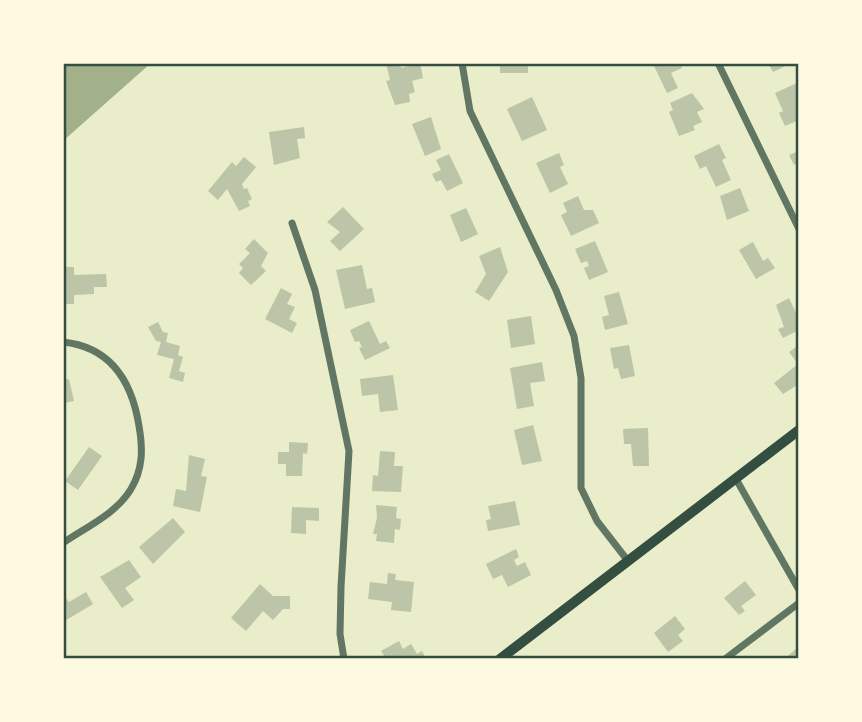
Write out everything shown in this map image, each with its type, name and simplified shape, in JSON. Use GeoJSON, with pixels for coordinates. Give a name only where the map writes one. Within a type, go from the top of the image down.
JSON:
{"type":"FeatureCollection","features":[{"type":"Feature","properties":{"kind":"main road"},"geometry":{"type":"LineString","coordinates":[[500,659],[799,430]]}},
{"type":"Feature","properties":{"kind":"street"},"geometry":{"type":"LineString","coordinates":[[462,63],[470,111],[556,290],[574,336],[580,378],[581,488],[597,521],[628,561]]}},
{"type":"Feature","properties":{"kind":"street"},"geometry":{"type":"LineString","coordinates":[[718,63],[799,229]]}},
{"type":"Feature","properties":{"kind":"street"},"geometry":{"type":"LineString","coordinates":[[292,223],[315,290],[349,451],[341,587],[340,634],[344,659]]}},
{"type":"Feature","properties":{"kind":"street"},"geometry":{"type":"LineString","coordinates":[[63,342],[89,348],[116,367],[131,390],[137,411],[141,461],[133,487],[108,513],[63,542]]}},
{"type":"Feature","properties":{"kind":"street"},"geometry":{"type":"LineString","coordinates":[[736,479],[799,590]]}},
{"type":"Feature","properties":{"kind":"street"},"geometry":{"type":"LineString","coordinates":[[725,659],[799,603]]}},
{"type":"Feature","properties":{"kind":"shaded area"},"geometry":{"type":"Polygon","coordinates":[[[63,63],[151,63],[63,141],[63,63]]]}},
{"type":"Feature","properties":{"kind":"building"},"geometry":{"type":"Polygon","coordinates":[[[386,63],[400,63],[401,68],[420,63],[423,78],[412,81],[415,92],[409,94],[410,102],[395,105],[386,81],[390,80],[386,63]]]}},
{"type":"Feature","properties":{"kind":"building"},"geometry":{"type":"Polygon","coordinates":[[[500,63],[528,63],[528,73],[500,73],[500,63]]]}},
{"type":"Feature","properties":{"kind":"building"},"geometry":{"type":"Polygon","coordinates":[[[657,63],[680,63],[682,68],[671,73],[678,88],[667,93],[654,66],[657,63]]]}},
{"type":"Feature","properties":{"kind":"building"},"geometry":{"type":"Polygon","coordinates":[[[768,63],[792,63],[773,72],[768,63]]]}},
{"type":"Feature","properties":{"kind":"building"},"geometry":{"type":"Polygon","coordinates":[[[799,82],[799,120],[785,126],[779,113],[783,111],[775,93],[799,82]]]}},
{"type":"Feature","properties":{"kind":"building"},"geometry":{"type":"Polygon","coordinates":[[[692,93],[704,109],[697,112],[702,122],[693,126],[695,130],[679,136],[669,112],[673,110],[670,103],[692,93]]]}},
{"type":"Feature","properties":{"kind":"building"},"geometry":{"type":"Polygon","coordinates":[[[532,97],[547,130],[522,141],[507,109],[532,97]]]}},
{"type":"Feature","properties":{"kind":"building"},"geometry":{"type":"Polygon","coordinates":[[[431,117],[441,149],[425,156],[412,124],[431,117]]]}},
{"type":"Feature","properties":{"kind":"building"},"geometry":{"type":"Polygon","coordinates":[[[304,127],[305,138],[297,139],[300,158],[274,165],[269,132],[304,127]]]}},
{"type":"Feature","properties":{"kind":"building"},"geometry":{"type":"Polygon","coordinates":[[[719,144],[726,158],[722,160],[731,180],[716,187],[706,166],[700,169],[694,156],[719,144]]]}},
{"type":"Feature","properties":{"kind":"building"},"geometry":{"type":"Polygon","coordinates":[[[799,151],[799,163],[794,165],[789,155],[799,151]]]}},
{"type":"Feature","properties":{"kind":"building"},"geometry":{"type":"Polygon","coordinates":[[[559,153],[564,165],[560,167],[568,184],[550,193],[536,163],[559,153]]]}},
{"type":"Feature","properties":{"kind":"building"},"geometry":{"type":"Polygon","coordinates":[[[449,154],[463,183],[447,191],[441,180],[436,182],[432,174],[441,170],[436,160],[449,154]]]}},
{"type":"Feature","properties":{"kind":"building"},"geometry":{"type":"Polygon","coordinates":[[[244,157],[256,167],[242,184],[252,199],[248,201],[250,206],[239,211],[227,189],[218,200],[208,191],[232,162],[236,166],[244,157]]]}},
{"type":"Feature","properties":{"kind":"building"},"geometry":{"type":"Polygon","coordinates":[[[740,188],[749,211],[727,220],[720,196],[740,188]]]}},
{"type":"Feature","properties":{"kind":"building"},"geometry":{"type":"Polygon","coordinates":[[[578,196],[584,210],[593,210],[599,223],[571,236],[561,215],[567,212],[563,203],[578,196]]]}},
{"type":"Feature","properties":{"kind":"building"},"geometry":{"type":"Polygon","coordinates":[[[343,207],[364,229],[340,251],[330,241],[340,232],[327,222],[343,207]]]}},
{"type":"Feature","properties":{"kind":"building"},"geometry":{"type":"Polygon","coordinates":[[[466,208],[478,234],[461,242],[450,215],[466,208]]]}},
{"type":"Feature","properties":{"kind":"building"},"geometry":{"type":"Polygon","coordinates":[[[254,239],[268,253],[261,266],[266,271],[251,285],[239,273],[243,268],[239,264],[250,253],[245,249],[254,239]]]}},
{"type":"Feature","properties":{"kind":"building"},"geometry":{"type":"Polygon","coordinates":[[[595,241],[608,272],[589,280],[584,268],[589,266],[587,261],[581,263],[575,249],[595,241]]]}},
{"type":"Feature","properties":{"kind":"building"},"geometry":{"type":"Polygon","coordinates":[[[753,242],[763,261],[768,258],[775,268],[756,279],[739,250],[753,242]]]}},
{"type":"Feature","properties":{"kind":"building"},"geometry":{"type":"Polygon","coordinates":[[[500,247],[508,272],[489,301],[475,292],[486,274],[479,256],[500,247]]]}},
{"type":"Feature","properties":{"kind":"building"},"geometry":{"type":"Polygon","coordinates":[[[362,265],[367,289],[372,288],[375,302],[345,309],[336,270],[362,265]]]}},
{"type":"Feature","properties":{"kind":"building"},"geometry":{"type":"Polygon","coordinates":[[[63,267],[74,267],[74,275],[106,274],[107,287],[94,287],[94,294],[74,295],[74,304],[63,304],[63,267]]]}},
{"type":"Feature","properties":{"kind":"building"},"geometry":{"type":"Polygon","coordinates":[[[281,288],[292,294],[287,304],[295,307],[289,319],[297,323],[292,333],[265,319],[281,288]]]}},
{"type":"Feature","properties":{"kind":"building"},"geometry":{"type":"Polygon","coordinates":[[[619,292],[628,324],[605,330],[602,317],[609,315],[604,296],[619,292]]]}},
{"type":"Feature","properties":{"kind":"building"},"geometry":{"type":"Polygon","coordinates":[[[789,298],[799,319],[799,330],[783,338],[778,329],[784,327],[776,305],[789,298]]]}},
{"type":"Feature","properties":{"kind":"building"},"geometry":{"type":"Polygon","coordinates":[[[531,316],[535,344],[511,348],[507,320],[531,316]]]}},
{"type":"Feature","properties":{"kind":"building"},"geometry":{"type":"Polygon","coordinates":[[[369,321],[380,344],[386,341],[390,348],[365,360],[359,348],[362,347],[359,341],[355,342],[350,330],[369,321]]]}},
{"type":"Feature","properties":{"kind":"building"},"geometry":{"type":"Polygon","coordinates":[[[158,322],[163,332],[168,333],[166,342],[180,346],[178,355],[183,357],[179,371],[185,373],[183,382],[169,378],[174,359],[157,355],[161,342],[156,341],[148,327],[158,322]]]}},
{"type":"Feature","properties":{"kind":"building"},"geometry":{"type":"Polygon","coordinates":[[[629,345],[635,376],[621,379],[618,368],[614,369],[610,348],[629,345]]]}},
{"type":"Feature","properties":{"kind":"building"},"geometry":{"type":"Polygon","coordinates":[[[799,345],[799,384],[783,394],[774,383],[798,364],[789,352],[799,345]]]}},
{"type":"Feature","properties":{"kind":"building"},"geometry":{"type":"Polygon","coordinates":[[[542,362],[545,381],[530,383],[534,406],[517,409],[510,368],[542,362]]]}},
{"type":"Feature","properties":{"kind":"building"},"geometry":{"type":"Polygon","coordinates":[[[393,375],[398,410],[380,412],[378,394],[362,396],[360,379],[393,375]]]}},
{"type":"Feature","properties":{"kind":"building"},"geometry":{"type":"Polygon","coordinates":[[[69,379],[74,401],[63,403],[63,380],[69,379]]]}},
{"type":"Feature","properties":{"kind":"building"},"geometry":{"type":"Polygon","coordinates":[[[533,425],[542,461],[522,465],[514,430],[533,425]]]}},
{"type":"Feature","properties":{"kind":"building"},"geometry":{"type":"Polygon","coordinates":[[[648,428],[649,466],[633,466],[631,444],[624,444],[623,429],[648,428]]]}},
{"type":"Feature","properties":{"kind":"building"},"geometry":{"type":"Polygon","coordinates":[[[289,442],[308,443],[307,454],[303,453],[302,476],[286,476],[286,464],[278,464],[278,452],[289,452],[289,442]]]}},
{"type":"Feature","properties":{"kind":"building"},"geometry":{"type":"Polygon","coordinates":[[[89,447],[102,456],[78,490],[65,481],[89,447]]]}},
{"type":"Feature","properties":{"kind":"building"},"geometry":{"type":"Polygon","coordinates":[[[380,451],[395,452],[394,466],[403,466],[401,492],[372,491],[373,475],[378,476],[380,451]]]}},
{"type":"Feature","properties":{"kind":"building"},"geometry":{"type":"Polygon","coordinates":[[[189,455],[205,459],[201,476],[207,477],[200,512],[173,506],[176,489],[186,491],[189,455]]]}},
{"type":"Feature","properties":{"kind":"building"},"geometry":{"type":"Polygon","coordinates":[[[515,501],[520,525],[488,531],[486,520],[491,519],[488,506],[515,501]]]}},
{"type":"Feature","properties":{"kind":"building"},"geometry":{"type":"Polygon","coordinates":[[[376,505],[397,507],[396,518],[401,519],[400,530],[395,529],[394,543],[376,541],[377,534],[373,534],[377,518],[376,505]]]}},
{"type":"Feature","properties":{"kind":"building"},"geometry":{"type":"Polygon","coordinates":[[[292,507],[319,508],[319,521],[306,520],[306,534],[291,533],[292,507]]]}},
{"type":"Feature","properties":{"kind":"building"},"geometry":{"type":"Polygon","coordinates":[[[173,518],[185,532],[153,564],[139,547],[173,518]]]}},
{"type":"Feature","properties":{"kind":"building"},"geometry":{"type":"Polygon","coordinates":[[[516,549],[519,557],[514,560],[517,566],[525,562],[531,575],[508,587],[502,575],[493,579],[486,564],[516,549]]]}},
{"type":"Feature","properties":{"kind":"building"},"geometry":{"type":"Polygon","coordinates":[[[129,560],[141,577],[125,588],[134,600],[122,608],[100,577],[129,560]]]}},
{"type":"Feature","properties":{"kind":"building"},"geometry":{"type":"Polygon","coordinates":[[[388,573],[396,574],[395,580],[414,582],[411,612],[391,610],[392,602],[368,599],[370,582],[387,584],[388,573]]]}},
{"type":"Feature","properties":{"kind":"building"},"geometry":{"type":"Polygon","coordinates":[[[745,581],[756,595],[741,606],[745,611],[739,615],[724,598],[745,581]]]}},
{"type":"Feature","properties":{"kind":"building"},"geometry":{"type":"Polygon","coordinates":[[[260,584],[273,596],[290,596],[290,609],[283,609],[273,620],[263,611],[246,631],[231,618],[260,584]]]}},
{"type":"Feature","properties":{"kind":"building"},"geometry":{"type":"Polygon","coordinates":[[[86,592],[93,604],[63,622],[63,601],[67,599],[69,602],[86,592]]]}},
{"type":"Feature","properties":{"kind":"building"},"geometry":{"type":"Polygon","coordinates":[[[675,616],[685,629],[678,635],[683,641],[668,652],[654,633],[675,616]]]}},
{"type":"Feature","properties":{"kind":"building"},"geometry":{"type":"Polygon","coordinates":[[[399,641],[403,649],[411,644],[417,654],[422,651],[426,659],[386,659],[381,651],[399,641]]]}},
{"type":"Feature","properties":{"kind":"building"},"geometry":{"type":"Polygon","coordinates":[[[797,648],[799,659],[784,659],[797,648]]]}}]}
